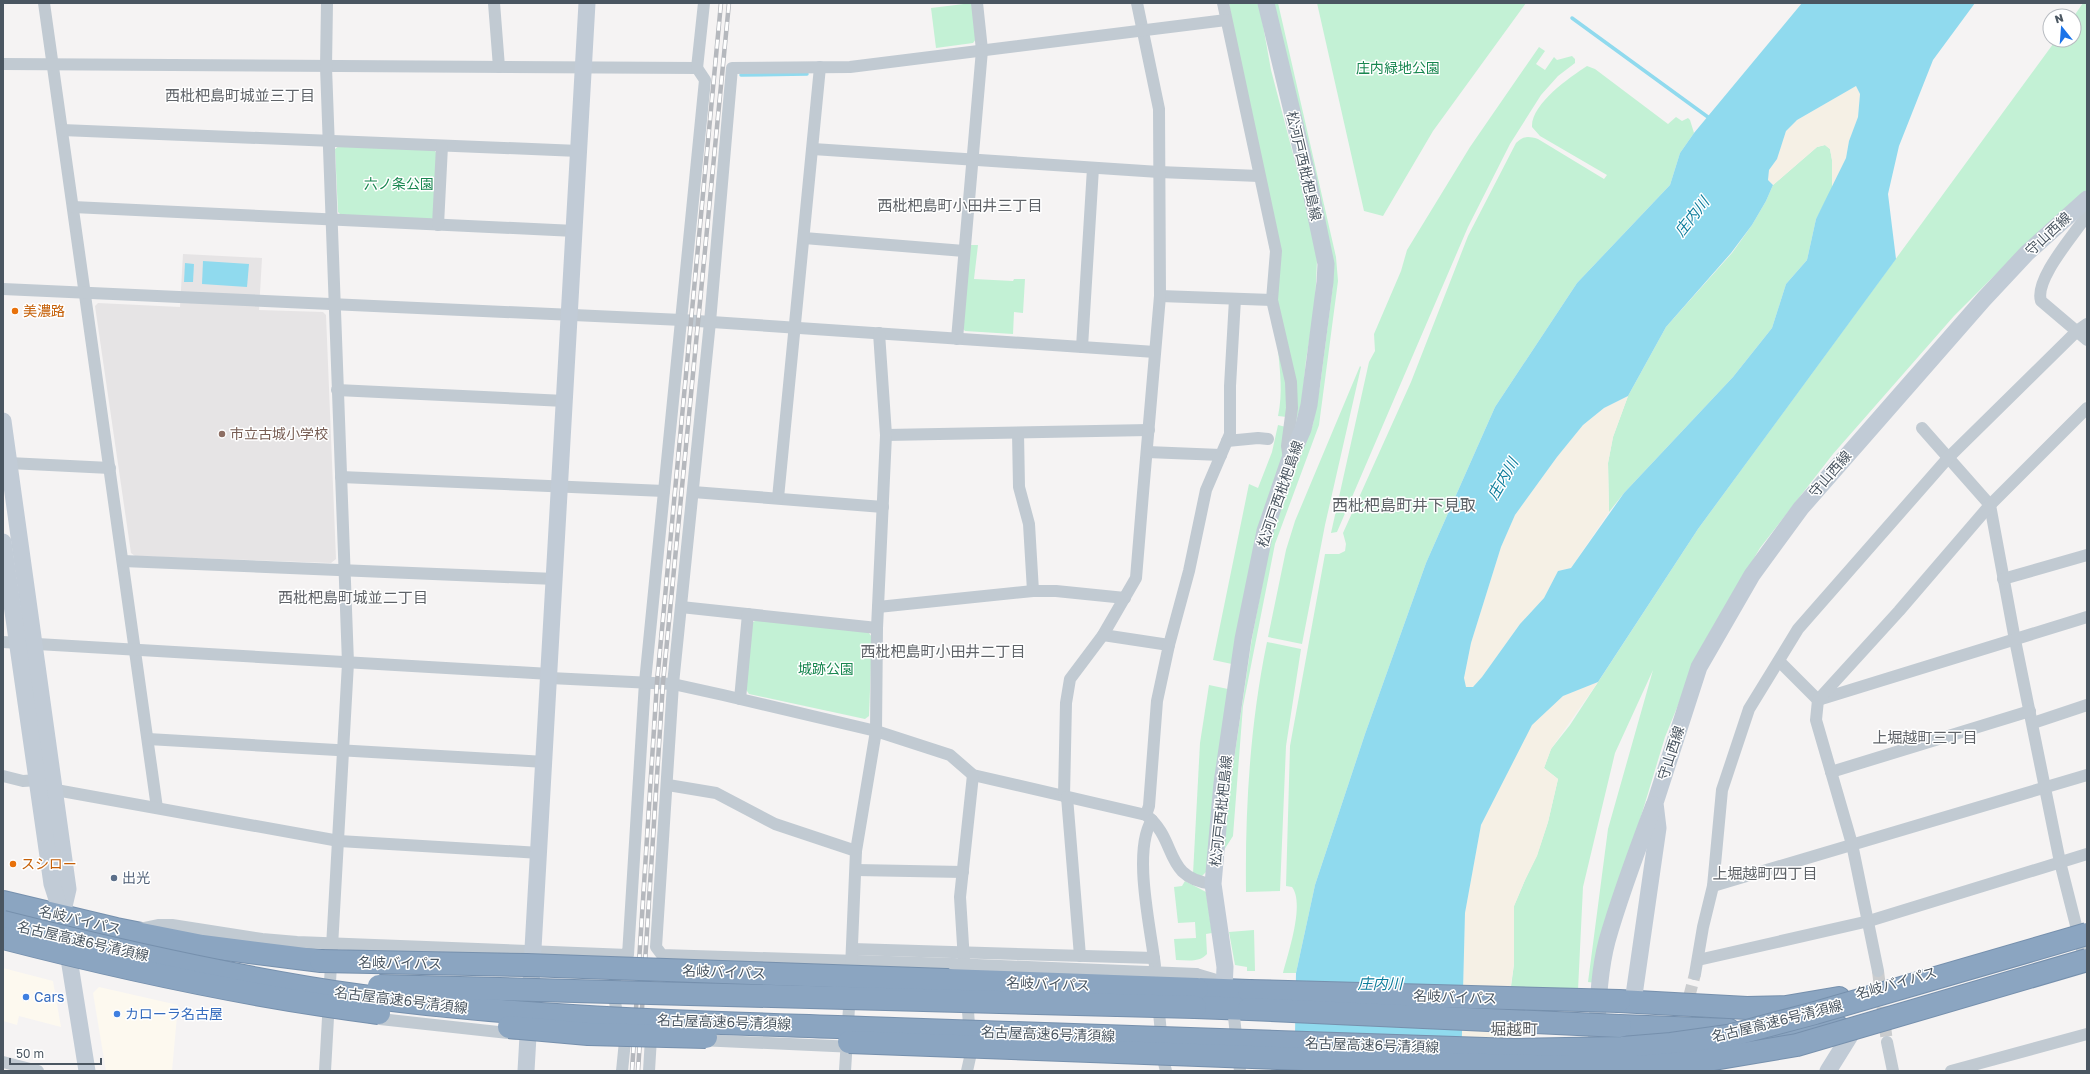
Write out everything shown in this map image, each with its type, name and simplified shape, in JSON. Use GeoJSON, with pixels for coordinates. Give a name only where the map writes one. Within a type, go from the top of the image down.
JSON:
{"type":"FeatureCollection","features":[{"type":"Feature","properties":{"kind":"highway","name":"名岐バイパス"},"geometry":{"type":"LineString","coordinates":[[3,902],[131,932],[202,946],[328,952],[535,966],[1196,990],[1239,999],[1625,1026],[1770,1032],[1856,1026],[1888,1022],[2087,963]]}},
{"type":"Feature","properties":{"kind":"highway","name":"名岐バイパス"},"geometry":{"type":"LineString","coordinates":[[1239,999],[1626,1002],[1747,1008],[1786,1007],[1860,994],[2084,931]]}},
{"type":"Feature","properties":{"kind":"highway","name":"名古屋高速6号清須線"},"geometry":{"type":"LineString","coordinates":[[6,935],[114,950],[216,972],[360,996],[507,1012],[715,1022],[1515,1050],[1622,1048],[1671,1044],[1728,1036],[1814,1013],[2084,931]]}},
{"type":"Feature","properties":{"kind":"highway","name":"名岐バイパス"},"geometry":{"type":"LineString","coordinates":[[6,935],[68,950],[171,971],[321,984],[1196,990]]}},
{"type":"Feature","properties":{"kind":"highway","name":"名古屋高速6号清須線"},"geometry":{"type":"LineString","coordinates":[[6,935],[104,964],[220,989],[337,1008],[421,1019],[588,1034],[1570,1067],[1637,1067],[1696,1062],[1797,1044],[2087,963]]}},
{"type":"Feature","properties":{"kind":"main road"},"geometry":{"type":"LineString","coordinates":[[526,1071],[561,486],[587,3]]}},
{"type":"Feature","properties":{"kind":"main road","name":"松河戸西枇杷島線"},"geometry":{"type":"LineString","coordinates":[[1239,999],[1225,967],[1213,884],[1222,783],[1243,639],[1265,531],[1289,461],[1303,429],[1309,405],[1326,264],[1308,178],[1266,3]]}},
{"type":"Feature","properties":{"kind":"main road","name":"守山西線"},"geometry":{"type":"LineString","coordinates":[[1594,1071],[1602,980],[1607,943],[1631,867],[1655,803],[1699,667],[1752,575],[1801,508],[1979,304],[2027,253],[2087,199]]}},
{"type":"Feature","properties":{"kind":"main road"},"geometry":{"type":"LineString","coordinates":[[3,421],[56,790],[68,889],[62,915]]}},
{"type":"Feature","properties":{"kind":"main road"},"geometry":{"type":"LineString","coordinates":[[3,542],[10,643],[38,780],[52,884],[62,915],[87,1071]]}},
{"type":"Feature","properties":{"kind":"main road","name":"守山西線"},"geometry":{"type":"LineString","coordinates":[[1626,1002],[1658,828],[1655,803]]}},
{"type":"Feature","properties":{"kind":"main road"},"geometry":{"type":"LineString","coordinates":[[1625,1026],[1626,1071]]}},
{"type":"Feature","properties":{"kind":"main road"},"geometry":{"type":"LineString","coordinates":[[1828,1071],[1856,1026]]}},
{"type":"Feature","properties":{"kind":"street"},"geometry":{"type":"LineString","coordinates":[[44,3],[157,808]]}},
{"type":"Feature","properties":{"kind":"street"},"geometry":{"type":"LineString","coordinates":[[325,1071],[328,1014],[328,952],[339,841],[348,663],[328,141],[326,67],[327,3]]}},
{"type":"Feature","properties":{"kind":"street"},"geometry":{"type":"LineString","coordinates":[[494,3],[499,67]]}},
{"type":"Feature","properties":{"kind":"street"},"geometry":{"type":"LineString","coordinates":[[328,952],[628,955],[645,682],[682,320],[704,80],[698,68],[704,3]]}},
{"type":"Feature","properties":{"kind":"street"},"geometry":{"type":"LineString","coordinates":[[957,339],[982,50],[977,3]]}},
{"type":"Feature","properties":{"kind":"street"},"geometry":{"type":"LineString","coordinates":[[1080,956],[1065,796],[1066,703],[1070,679],[1103,635],[1136,578],[1160,296],[1159,109],[1136,3]]}},
{"type":"Feature","properties":{"kind":"street"},"geometry":{"type":"LineString","coordinates":[[1224,3],[1226,20],[1276,251],[1272,300],[1291,382],[1292,408],[1287,446],[1289,461]]}},
{"type":"Feature","properties":{"kind":"street"},"geometry":{"type":"LineString","coordinates":[[1154,958],[964,952],[852,955],[662,955],[656,947],[668,785],[673,684],[710,322],[732,68],[850,66],[1226,20]]}},
{"type":"Feature","properties":{"kind":"street"},"geometry":{"type":"LineString","coordinates":[[3,64],[698,68]]}},
{"type":"Feature","properties":{"kind":"street"},"geometry":{"type":"LineString","coordinates":[[778,498],[796,328],[820,67]]}},
{"type":"Feature","properties":{"kind":"street"},"geometry":{"type":"LineString","coordinates":[[62,130],[579,151]]}},
{"type":"Feature","properties":{"kind":"street"},"geometry":{"type":"LineString","coordinates":[[438,225],[442,146]]}},
{"type":"Feature","properties":{"kind":"street"},"geometry":{"type":"LineString","coordinates":[[813,149],[1159,172],[1259,176]]}},
{"type":"Feature","properties":{"kind":"street"},"geometry":{"type":"LineString","coordinates":[[1082,347],[1093,168]]}},
{"type":"Feature","properties":{"kind":"street"},"geometry":{"type":"LineString","coordinates":[[73,208],[575,231]]}},
{"type":"Feature","properties":{"kind":"street"},"geometry":{"type":"LineString","coordinates":[[2087,215],[2045,277],[2039,295],[2041,302],[2087,340]]}},
{"type":"Feature","properties":{"kind":"street"},"geometry":{"type":"LineString","coordinates":[[804,238],[964,250]]}},
{"type":"Feature","properties":{"kind":"street"},"geometry":{"type":"LineString","coordinates":[[3,289],[85,294],[682,320],[1155,352]]}},
{"type":"Feature","properties":{"kind":"street"},"geometry":{"type":"LineString","coordinates":[[1160,296],[1272,300]]}},
{"type":"Feature","properties":{"kind":"street"},"geometry":{"type":"LineString","coordinates":[[649,1071],[651,1038],[971,1053],[1165,1065],[1143,863],[1149,817],[1157,701],[1169,645],[1189,571],[1206,490],[1230,434],[1230,386],[1235,299]]}},
{"type":"Feature","properties":{"kind":"street"},"geometry":{"type":"LineString","coordinates":[[1695,974],[1703,927],[1713,886],[1722,790],[1749,709],[1798,629],[1948,458],[2077,331],[2087,324]]}},
{"type":"Feature","properties":{"kind":"street"},"geometry":{"type":"LineString","coordinates":[[845,1071],[856,851],[876,731],[877,628],[886,435],[879,333]]}},
{"type":"Feature","properties":{"kind":"street"},"geometry":{"type":"LineString","coordinates":[[337,390],[565,401]]}},
{"type":"Feature","properties":{"kind":"street"},"geometry":{"type":"LineString","coordinates":[[1878,971],[1869,921],[1852,844],[1816,720],[1818,700],[1899,611],[1990,505],[2087,408]]}},
{"type":"Feature","properties":{"kind":"street"},"geometry":{"type":"LineString","coordinates":[[1922,428],[1990,505],[2003,579],[2060,862],[2084,931],[2087,963]]}},
{"type":"Feature","properties":{"kind":"street"},"geometry":{"type":"LineString","coordinates":[[886,435],[1149,430]]}},
{"type":"Feature","properties":{"kind":"street"},"geometry":{"type":"LineString","coordinates":[[1018,433],[1019,487],[1029,524],[1033,591]]}},
{"type":"Feature","properties":{"kind":"street"},"geometry":{"type":"LineString","coordinates":[[1227,441],[1258,438],[1268,439]]}},
{"type":"Feature","properties":{"kind":"street"},"geometry":{"type":"LineString","coordinates":[[1147,452],[1221,455]]}},
{"type":"Feature","properties":{"kind":"street"},"geometry":{"type":"LineString","coordinates":[[9,463],[110,468]]}},
{"type":"Feature","properties":{"kind":"street"},"geometry":{"type":"LineString","coordinates":[[341,477],[664,491]]}},
{"type":"Feature","properties":{"kind":"street"},"geometry":{"type":"LineString","coordinates":[[693,492],[883,507]]}},
{"type":"Feature","properties":{"kind":"street"},"geometry":{"type":"LineString","coordinates":[[2003,579],[2087,556]]}},
{"type":"Feature","properties":{"kind":"street"},"geometry":{"type":"LineString","coordinates":[[123,561],[555,579]]}},
{"type":"Feature","properties":{"kind":"street"},"geometry":{"type":"LineString","coordinates":[[878,607],[1033,591],[1056,591],[1125,598]]}},
{"type":"Feature","properties":{"kind":"street"},"geometry":{"type":"LineString","coordinates":[[681,607],[877,628]]}},
{"type":"Feature","properties":{"kind":"street"},"geometry":{"type":"LineString","coordinates":[[740,699],[748,614]]}},
{"type":"Feature","properties":{"kind":"street"},"geometry":{"type":"LineString","coordinates":[[1818,700],[2087,617]]}},
{"type":"Feature","properties":{"kind":"street"},"geometry":{"type":"LineString","coordinates":[[1103,635],[1169,645]]}},
{"type":"Feature","properties":{"kind":"street"},"geometry":{"type":"LineString","coordinates":[[10,643],[673,684],[876,731],[950,755],[973,775],[1149,817],[1165,837],[1179,869],[1192,880],[1213,884]]}},
{"type":"Feature","properties":{"kind":"street"},"geometry":{"type":"LineString","coordinates":[[1778,661],[1818,700]]}},
{"type":"Feature","properties":{"kind":"street"},"geometry":{"type":"LineString","coordinates":[[2033,723],[2087,705]]}},
{"type":"Feature","properties":{"kind":"street"},"geometry":{"type":"LineString","coordinates":[[1832,772],[2030,711]]}},
{"type":"Feature","properties":{"kind":"street"},"geometry":{"type":"LineString","coordinates":[[148,739],[545,762]]}},
{"type":"Feature","properties":{"kind":"street"},"geometry":{"type":"LineString","coordinates":[[967,1071],[971,1053],[960,897],[973,775]]}},
{"type":"Feature","properties":{"kind":"street"},"geometry":{"type":"LineString","coordinates":[[1713,886],[2087,775]]}},
{"type":"Feature","properties":{"kind":"street"},"geometry":{"type":"LineString","coordinates":[[3,776],[23,781],[38,780]]}},
{"type":"Feature","properties":{"kind":"street"},"geometry":{"type":"LineString","coordinates":[[668,785],[716,793],[775,824],[856,851]]}},
{"type":"Feature","properties":{"kind":"street"},"geometry":{"type":"LineString","coordinates":[[56,790],[339,841],[540,853]]}},
{"type":"Feature","properties":{"kind":"street"},"geometry":{"type":"LineString","coordinates":[[1698,960],[1869,921],[2087,854]]}},
{"type":"Feature","properties":{"kind":"street"},"geometry":{"type":"LineString","coordinates":[[856,870],[963,872]]}},
{"type":"Feature","properties":{"kind":"street"},"geometry":{"type":"LineString","coordinates":[[617,955],[614,997],[625,1041],[622,1071]]}},
{"type":"Feature","properties":{"kind":"street"},"geometry":{"type":"LineString","coordinates":[[852,955],[953,964],[1196,990]]}},
{"type":"Feature","properties":{"kind":"street"},"geometry":{"type":"LineString","coordinates":[[171,971],[184,987],[191,991],[328,1014],[528,1035],[625,1041]]}},
{"type":"Feature","properties":{"kind":"street"},"geometry":{"type":"LineString","coordinates":[[848,1018],[954,1024],[1212,1034],[1222,1032],[1228,1025],[1239,999]]}},
{"type":"Feature","properties":{"kind":"street"},"geometry":{"type":"LineString","coordinates":[[1239,999],[1240,1071]]}},
{"type":"Feature","properties":{"kind":"street"},"geometry":{"type":"LineString","coordinates":[[1951,1071],[2087,1034]]}},
{"type":"Feature","properties":{"kind":"street"},"geometry":{"type":"LineString","coordinates":[[1672,1069],[1679,1037]]}},
{"type":"Feature","properties":{"kind":"street"},"geometry":{"type":"LineString","coordinates":[[1887,1042],[1893,1071]]}},
{"type":"Feature","properties":{"kind":"street"},"geometry":{"type":"LineString","coordinates":[[3,1062],[38,1071]]}},
{"type":"Feature","properties":{"kind":"street"},"geometry":{"type":"LineString","coordinates":[[1694,1071],[1722,1066],[1727,1071]]}},
{"type":"Feature","properties":{"kind":"shaded area","name":"市立古城小学校"},"geometry":{"type":"Polygon","coordinates":[[[183,254],[262,258],[259,310],[323,312],[326,315],[336,559],[331,563],[135,556],[131,553],[95,306],[98,303],[180,307],[183,254]]]}},
{"type":"Feature","properties":{"kind":"shaded area"},"geometry":{"type":"Polygon","coordinates":[[[3,968],[53,981],[61,1027],[19,1016],[17,1025],[3,1021],[3,968]]]}},
{"type":"Feature","properties":{"kind":"shaded area"},"geometry":{"type":"Polygon","coordinates":[[[99,987],[178,1005],[172,1071],[106,1071],[93,993],[99,987]]]}},
{"type":"Feature","properties":{"kind":"green space"},"geometry":{"type":"Polygon","coordinates":[[[972,3],[976,39],[973,43],[936,48],[931,8],[972,3]]]}},
{"type":"Feature","properties":{"kind":"green space"},"geometry":{"type":"Polygon","coordinates":[[[1229,3],[1259,3],[1271,70],[1308,211],[1317,260],[1315,305],[1306,360],[1302,401],[1292,436],[1277,292],[1229,3]]]}},
{"type":"Feature","properties":{"kind":"green space"},"geometry":{"type":"Polygon","coordinates":[[[1274,3],[1278,3],[1336,257],[1338,281],[1319,425],[1275,544],[1243,706],[1233,836],[1224,850],[1229,793],[1252,638],[1270,544],[1281,505],[1313,424],[1320,386],[1333,285],[1274,3]]]}},
{"type":"Feature","properties":{"kind":"green space","name":"庄内緑地公園"},"geometry":{"type":"Polygon","coordinates":[[[1317,3],[1526,3],[1433,131],[1383,216],[1364,211],[1317,3]]]}},
{"type":"Feature","properties":{"kind":"green space"},"geometry":{"type":"Polygon","coordinates":[[[2083,3],[2087,3],[2087,191],[2042,228],[1954,316],[1833,454],[1760,548],[1703,644],[1665,737],[1629,856],[1596,983],[1588,982],[1608,829],[1653,670],[1615,753],[1583,887],[1578,990],[1511,987],[1514,964],[1514,906],[1537,855],[1548,822],[1558,779],[1544,768],[1551,749],[1570,725],[1698,529],[2050,48],[2082,48],[2082,8],[2080,8],[2083,3]]]}},
{"type":"Feature","properties":{"kind":"green space"},"geometry":{"type":"Polygon","coordinates":[[[1539,47],[1545,51],[1536,64],[1545,70],[1554,57],[1557,60],[1572,56],[1575,59],[1575,63],[1558,76],[1541,95],[1510,144],[1468,227],[1337,532],[1331,533],[1369,362],[1375,351],[1374,334],[1401,271],[1407,250],[1470,147],[1539,47]]]}},
{"type":"Feature","properties":{"kind":"green space"},"geometry":{"type":"Polygon","coordinates":[[[1587,66],[1595,69],[1668,124],[1676,117],[1682,121],[1688,118],[1694,133],[1680,153],[1670,185],[1577,283],[1495,407],[1426,563],[1365,734],[1315,885],[1296,973],[1283,973],[1294,929],[1297,905],[1296,895],[1292,887],[1286,886],[1290,746],[1325,554],[1339,554],[1345,551],[1346,544],[1343,533],[1411,382],[1468,236],[1516,143],[1526,137],[1538,139],[1604,179],[1607,175],[1540,136],[1532,127],[1533,118],[1544,100],[1562,84],[1587,66]]]}},
{"type":"Feature","properties":{"kind":"green space"},"geometry":{"type":"Polygon","coordinates":[[[1825,145],[1830,149],[1832,160],[1832,189],[1816,219],[1807,260],[1786,284],[1772,328],[1733,377],[1624,493],[1609,512],[1608,463],[1613,437],[1628,396],[1666,327],[1732,253],[1752,225],[1766,201],[1773,185],[1817,147],[1825,145]]]}},
{"type":"Feature","properties":{"kind":"green space","name":"六ノ条公園"},"geometry":{"type":"Polygon","coordinates":[[[339,146],[434,150],[438,155],[435,216],[431,220],[342,216],[338,212],[335,149],[339,146]]]}},
{"type":"Feature","properties":{"kind":"green space"},"geometry":{"type":"Polygon","coordinates":[[[969,245],[978,245],[974,279],[1013,281],[1014,279],[1025,279],[1023,313],[1014,312],[1013,334],[965,331],[961,327],[969,245]]]}},
{"type":"Feature","properties":{"kind":"green space"},"geometry":{"type":"Polygon","coordinates":[[[1278,349],[1286,384],[1287,417],[1278,416],[1281,391],[1278,349]]]}},
{"type":"Feature","properties":{"kind":"green space"},"geometry":{"type":"Polygon","coordinates":[[[1360,366],[1325,525],[1302,644],[1268,637],[1286,550],[1295,521],[1360,366]]]}},
{"type":"Feature","properties":{"kind":"green space"},"geometry":{"type":"Polygon","coordinates":[[[1278,425],[1286,427],[1284,457],[1232,664],[1213,660],[1249,484],[1258,488],[1272,452],[1278,425]]]}},
{"type":"Feature","properties":{"kind":"green space","name":"城跡公園"},"geometry":{"type":"Polygon","coordinates":[[[756,620],[868,632],[872,637],[869,716],[865,719],[749,694],[745,688],[751,624],[756,620]]]}},
{"type":"Feature","properties":{"kind":"green space"},"geometry":{"type":"Polygon","coordinates":[[[1267,642],[1301,649],[1286,746],[1280,891],[1246,892],[1246,829],[1250,766],[1256,704],[1267,642]]]}},
{"type":"Feature","properties":{"kind":"green space"},"geometry":{"type":"Polygon","coordinates":[[[1209,685],[1228,689],[1207,871],[1201,877],[1193,874],[1200,743],[1209,685]]]}},
{"type":"Feature","properties":{"kind":"green space"},"geometry":{"type":"Polygon","coordinates":[[[1185,881],[1206,892],[1212,933],[1206,934],[1207,954],[1197,960],[1176,960],[1174,939],[1196,938],[1195,922],[1178,923],[1174,887],[1182,886],[1185,881]]]}},
{"type":"Feature","properties":{"kind":"green space"},"geometry":{"type":"Polygon","coordinates":[[[1254,930],[1255,971],[1247,971],[1247,967],[1235,965],[1229,932],[1254,930]]]}},
{"type":"Feature","properties":{"kind":"sand"},"geometry":{"type":"Polygon","coordinates":[[[1856,86],[1860,94],[1858,117],[1849,141],[1846,158],[1832,189],[1832,160],[1830,149],[1825,145],[1817,147],[1773,185],[1768,180],[1769,170],[1777,159],[1786,131],[1797,120],[1856,86]]]}},
{"type":"Feature","properties":{"kind":"sand"},"geometry":{"type":"Polygon","coordinates":[[[1628,396],[1613,437],[1608,463],[1609,512],[1571,568],[1558,571],[1544,598],[1520,624],[1482,677],[1473,687],[1466,688],[1464,679],[1471,643],[1501,547],[1515,515],[1557,457],[1583,425],[1604,408],[1628,396]]]}},
{"type":"Feature","properties":{"kind":"sand"},"geometry":{"type":"Polygon","coordinates":[[[1598,682],[1551,749],[1544,768],[1558,779],[1548,822],[1537,856],[1514,906],[1514,964],[1498,1071],[1461,1071],[1465,913],[1481,825],[1531,725],[1563,696],[1598,682]]]}},
{"type":"Feature","properties":{"kind":"water","name":"庄内川"},"geometry":{"type":"Polygon","coordinates":[[[1802,3],[1975,3],[1933,60],[1899,146],[1888,194],[1896,259],[1698,529],[1598,682],[1563,696],[1532,725],[1481,825],[1465,913],[1461,1071],[1301,1071],[1295,1035],[1296,973],[1315,885],[1365,734],[1426,563],[1495,407],[1577,283],[1670,185],[1680,153],[1694,133],[1802,3]],[[1856,86],[1797,120],[1786,131],[1777,159],[1769,170],[1768,180],[1773,185],[1766,201],[1752,225],[1731,253],[1666,327],[1628,396],[1604,408],[1583,425],[1557,457],[1515,515],[1501,547],[1471,643],[1464,678],[1466,687],[1473,687],[1482,677],[1520,624],[1544,598],[1558,571],[1571,568],[1624,493],[1733,377],[1772,328],[1786,284],[1807,260],[1816,219],[1846,158],[1849,141],[1858,117],[1860,94],[1856,86]]]}},
{"type":"Feature","properties":{"kind":"water"},"geometry":{"type":"Polygon","coordinates":[[[203,261],[249,264],[247,287],[202,284],[203,261]]]}},
{"type":"Feature","properties":{"kind":"water"},"geometry":{"type":"Polygon","coordinates":[[[185,263],[194,264],[193,282],[184,282],[185,263]]]}},
{"type":"Feature","properties":{"kind":"waterway"},"geometry":{"type":"LineString","coordinates":[[1572,18],[1712,120]]}},
{"type":"Feature","properties":{"kind":"waterway"},"geometry":{"type":"LineString","coordinates":[[741,75],[807,74]]}},
{"type":"Feature","properties":{"kind":"tunnel"},"geometry":{"type":"LineString","coordinates":[[1878,971],[1887,1042]]}},
{"type":"Feature","properties":{"kind":"tunnel"},"geometry":{"type":"LineString","coordinates":[[1680,1032],[1695,974]]}},
{"type":"Feature","properties":{"kind":"railway"},"geometry":{"type":"LineString","coordinates":[[632,1071],[657,682],[721,3]]}},
{"type":"Feature","properties":{"kind":"railway"},"geometry":{"type":"LineString","coordinates":[[638,1071],[663,683],[729,3]]}},
{"type":"Feature","properties":{"kind":"place","name":"美濃路"},"geometry":{"type":"Point","coordinates":[15,311]}},
{"type":"Feature","properties":{"kind":"place","name":"市立古城小学校"},"geometry":{"type":"Point","coordinates":[222,434]}},
{"type":"Feature","properties":{"kind":"place","name":"スシロー"},"geometry":{"type":"Point","coordinates":[13,864]}},
{"type":"Feature","properties":{"kind":"place","name":"出光"},"geometry":{"type":"Point","coordinates":[114,878]}},
{"type":"Feature","properties":{"kind":"place","name":"Cars"},"geometry":{"type":"Point","coordinates":[26,997]}},
{"type":"Feature","properties":{"kind":"place","name":"カローラ名古屋"},"geometry":{"type":"Point","coordinates":[117,1014]}},
{"type":"Feature","properties":{"kind":"district","name":"西枇杷島町城並三丁目"},"geometry":{"type":"Point","coordinates":[240,96]}},
{"type":"Feature","properties":{"kind":"district","name":"西枇杷島町小田井三丁目"},"geometry":{"type":"Point","coordinates":[960,206]}},
{"type":"Feature","properties":{"kind":"district","name":"西枇杷島町井下見取"},"geometry":{"type":"Point","coordinates":[1404,505]}},
{"type":"Feature","properties":{"kind":"district","name":"西枇杷島町城並二丁目"},"geometry":{"type":"Point","coordinates":[353,598]}},
{"type":"Feature","properties":{"kind":"district","name":"西枇杷島町小田井二丁目"},"geometry":{"type":"Point","coordinates":[943,652]}},
{"type":"Feature","properties":{"kind":"district","name":"上堀越町三丁目"},"geometry":{"type":"Point","coordinates":[1925,738]}},
{"type":"Feature","properties":{"kind":"district","name":"上堀越町四丁目"},"geometry":{"type":"Point","coordinates":[1765,874]}},
{"type":"Feature","properties":{"kind":"district","name":"堀越町"},"geometry":{"type":"Point","coordinates":[1514,1029]}}]}
